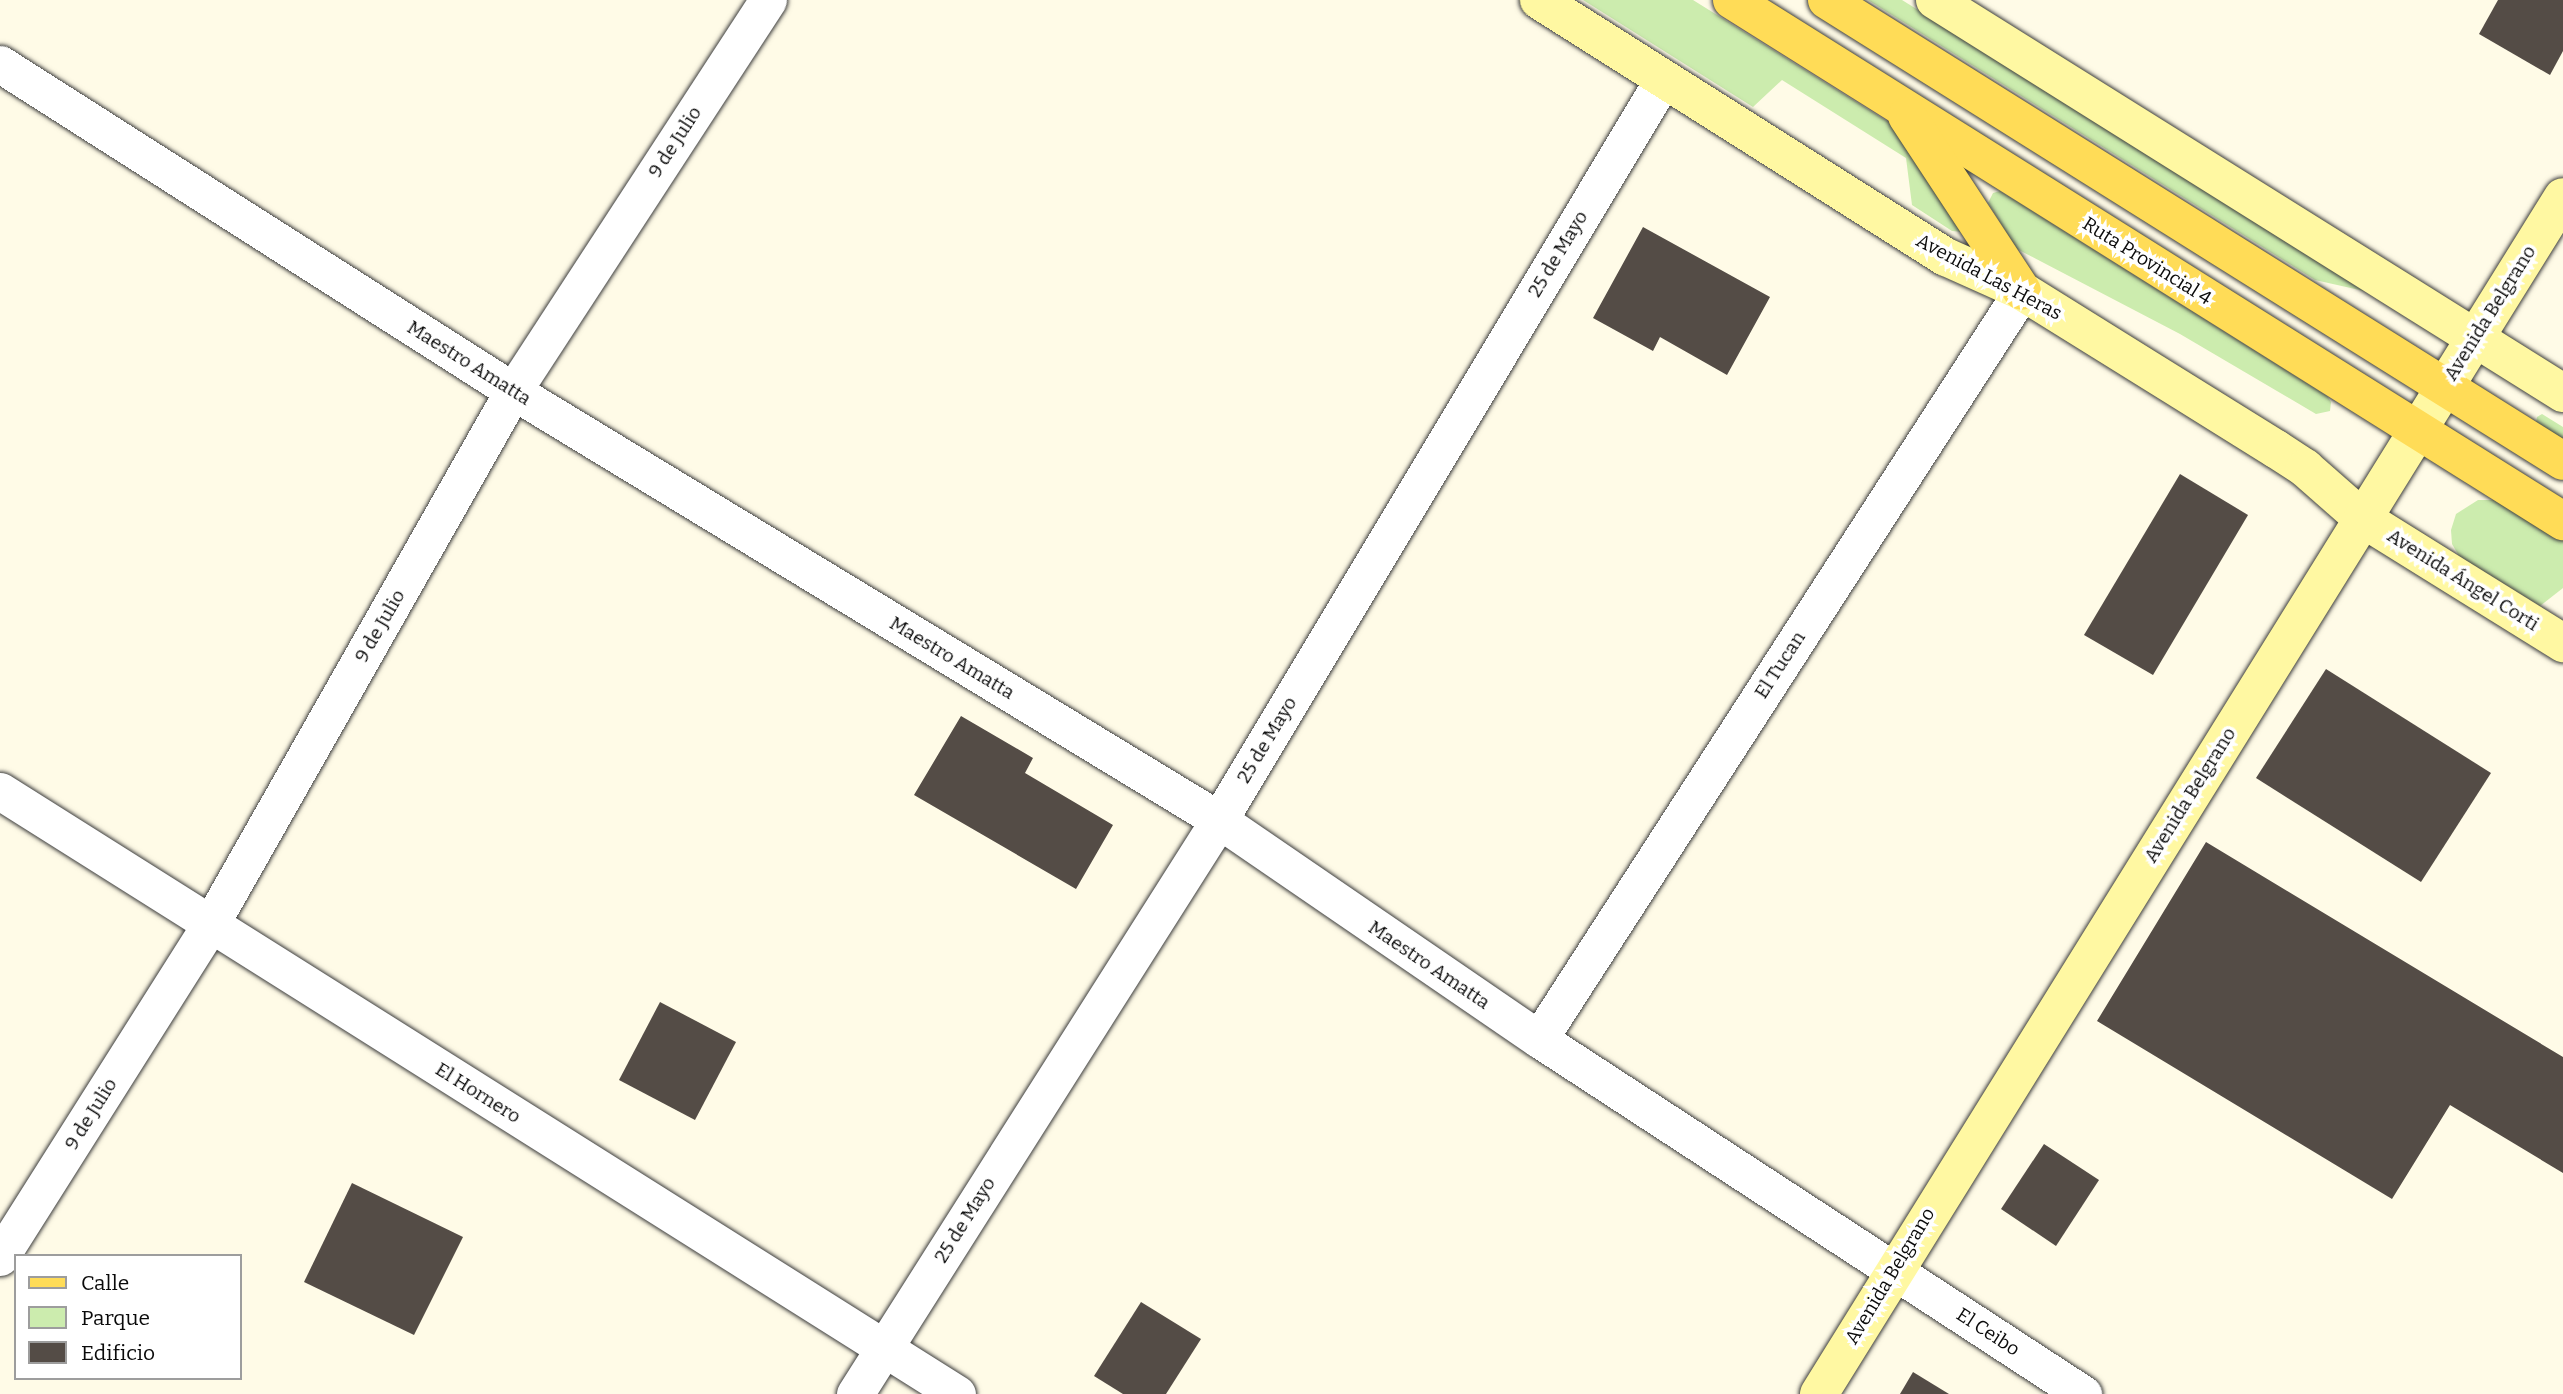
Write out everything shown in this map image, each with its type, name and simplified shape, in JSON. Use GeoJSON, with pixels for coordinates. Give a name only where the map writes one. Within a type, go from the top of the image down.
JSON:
{"type":"FeatureCollection","features":[{"type":"Feature","properties":{"kind":"main road","name":"Avenida Las Heras"},"geometry":{"type":"LineString","coordinates":[[1539,0],[1946,257],[2022,291],[2286,455],[2362,518]]}},
{"type":"Feature","properties":{"kind":"main road","name":"Ruta Provincial 4"},"geometry":{"type":"LineString","coordinates":[[1732,0],[2563,521]]}},
{"type":"Feature","properties":{"kind":"main road"},"geometry":{"type":"LineString","coordinates":[[1827,0],[2563,461]]}},
{"type":"Feature","properties":{"kind":"main road"},"geometry":{"type":"LineString","coordinates":[[1934,0],[2563,393]]}},
{"type":"Feature","properties":{"kind":"main road"},"geometry":{"type":"LineString","coordinates":[[1900,106],[2022,291]]}},
{"type":"Feature","properties":{"kind":"main road","name":"Avenida Belgrano"},"geometry":{"type":"LineString","coordinates":[[1819,1394],[1893,1270],[2563,197]]}},
{"type":"Feature","properties":{"kind":"main road","name":"Avenida Ángel Corti"},"geometry":{"type":"LineString","coordinates":[[2362,518],[2563,643]]}},
{"type":"Feature","properties":{"kind":"street","name":"9 de Julio"},"geometry":{"type":"LineString","coordinates":[[0,1257],[210,925],[513,391],[768,0]]}},
{"type":"Feature","properties":{"kind":"street","name":"Maestro Amatta"},"geometry":{"type":"LineString","coordinates":[[0,64],[513,391],[1219,820],[1539,1040],[1893,1270]]}},
{"type":"Feature","properties":{"kind":"street","name":"25 de Mayo"},"geometry":{"type":"LineString","coordinates":[[855,1394],[1219,820],[1664,78]]}},
{"type":"Feature","properties":{"kind":"street","name":"El Tucan"},"geometry":{"type":"LineString","coordinates":[[1539,1040],[2022,291]]}},
{"type":"Feature","properties":{"kind":"street","name":"El Hornero"},"geometry":{"type":"LineString","coordinates":[[0,791],[957,1394]]}},
{"type":"Feature","properties":{"kind":"street","name":"El Ceibo"},"geometry":{"type":"LineString","coordinates":[[1893,1270],[2084,1394]]}},
{"type":"Feature","properties":{"kind":"green space"},"geometry":{"type":"Polygon","coordinates":[[[1583,0],[1693,0],[1906,133],[1963,232],[1952,231],[1912,205],[1906,158],[1782,80],[1753,107],[1583,0]]]}},
{"type":"Feature","properties":{"kind":"green space"},"geometry":{"type":"Polygon","coordinates":[[[1868,0],[1902,0],[2364,287],[2364,291],[2315,280],[1868,0]]]}},
{"type":"Feature","properties":{"kind":"green space"},"geometry":{"type":"Polygon","coordinates":[[[2000,191],[2327,396],[2331,402],[2330,411],[2316,414],[2180,334],[2017,249],[1988,203],[1993,193],[2000,191]]]}},
{"type":"Feature","properties":{"kind":"green space"},"geometry":{"type":"Polygon","coordinates":[[[2542,414],[2563,427],[2563,439],[2536,423],[2537,417],[2542,414]]]}},
{"type":"Feature","properties":{"kind":"green space"},"geometry":{"type":"Polygon","coordinates":[[[2478,500],[2494,500],[2508,505],[2563,540],[2563,588],[2540,606],[2459,556],[2452,544],[2451,530],[2456,514],[2478,500]]]}},
{"type":"Feature","properties":{"kind":"building"},"geometry":{"type":"Polygon","coordinates":[[[2498,0],[2563,0],[2563,51],[2550,75],[2479,34],[2498,0]]]}},
{"type":"Feature","properties":{"kind":"building"},"geometry":{"type":"Polygon","coordinates":[[[1643,227],[1770,297],[1727,375],[1660,337],[1653,351],[1593,318],[1643,227]]]}},
{"type":"Feature","properties":{"kind":"building"},"geometry":{"type":"Polygon","coordinates":[[[2180,474],[2248,515],[2153,675],[2084,635],[2180,474]]]}},
{"type":"Feature","properties":{"kind":"building"},"geometry":{"type":"Polygon","coordinates":[[[2326,669],[2491,773],[2421,882],[2256,778],[2326,669]]]}},
{"type":"Feature","properties":{"kind":"building"},"geometry":{"type":"Polygon","coordinates":[[[961,716],[1033,758],[1025,773],[1113,825],[1076,889],[914,795],[961,716]]]}},
{"type":"Feature","properties":{"kind":"building"},"geometry":{"type":"Polygon","coordinates":[[[2206,842],[2563,1057],[2563,1173],[2450,1105],[2392,1199],[2097,1021],[2206,842]]]}},
{"type":"Feature","properties":{"kind":"building"},"geometry":{"type":"Polygon","coordinates":[[[660,1002],[736,1042],[695,1120],[619,1080],[660,1002]]]}},
{"type":"Feature","properties":{"kind":"building"},"geometry":{"type":"Polygon","coordinates":[[[2044,1144],[2099,1180],[2056,1246],[2001,1209],[2044,1144]]]}},
{"type":"Feature","properties":{"kind":"building"},"geometry":{"type":"Polygon","coordinates":[[[352,1183],[463,1237],[414,1335],[304,1282],[352,1183]]]}},
{"type":"Feature","properties":{"kind":"building"},"geometry":{"type":"Polygon","coordinates":[[[1141,1302],[1201,1339],[1166,1394],[1123,1394],[1094,1376],[1141,1302]]]}},
{"type":"Feature","properties":{"kind":"building"},"geometry":{"type":"Polygon","coordinates":[[[1913,1372],[1949,1394],[1900,1394],[1913,1372]]]}}]}
